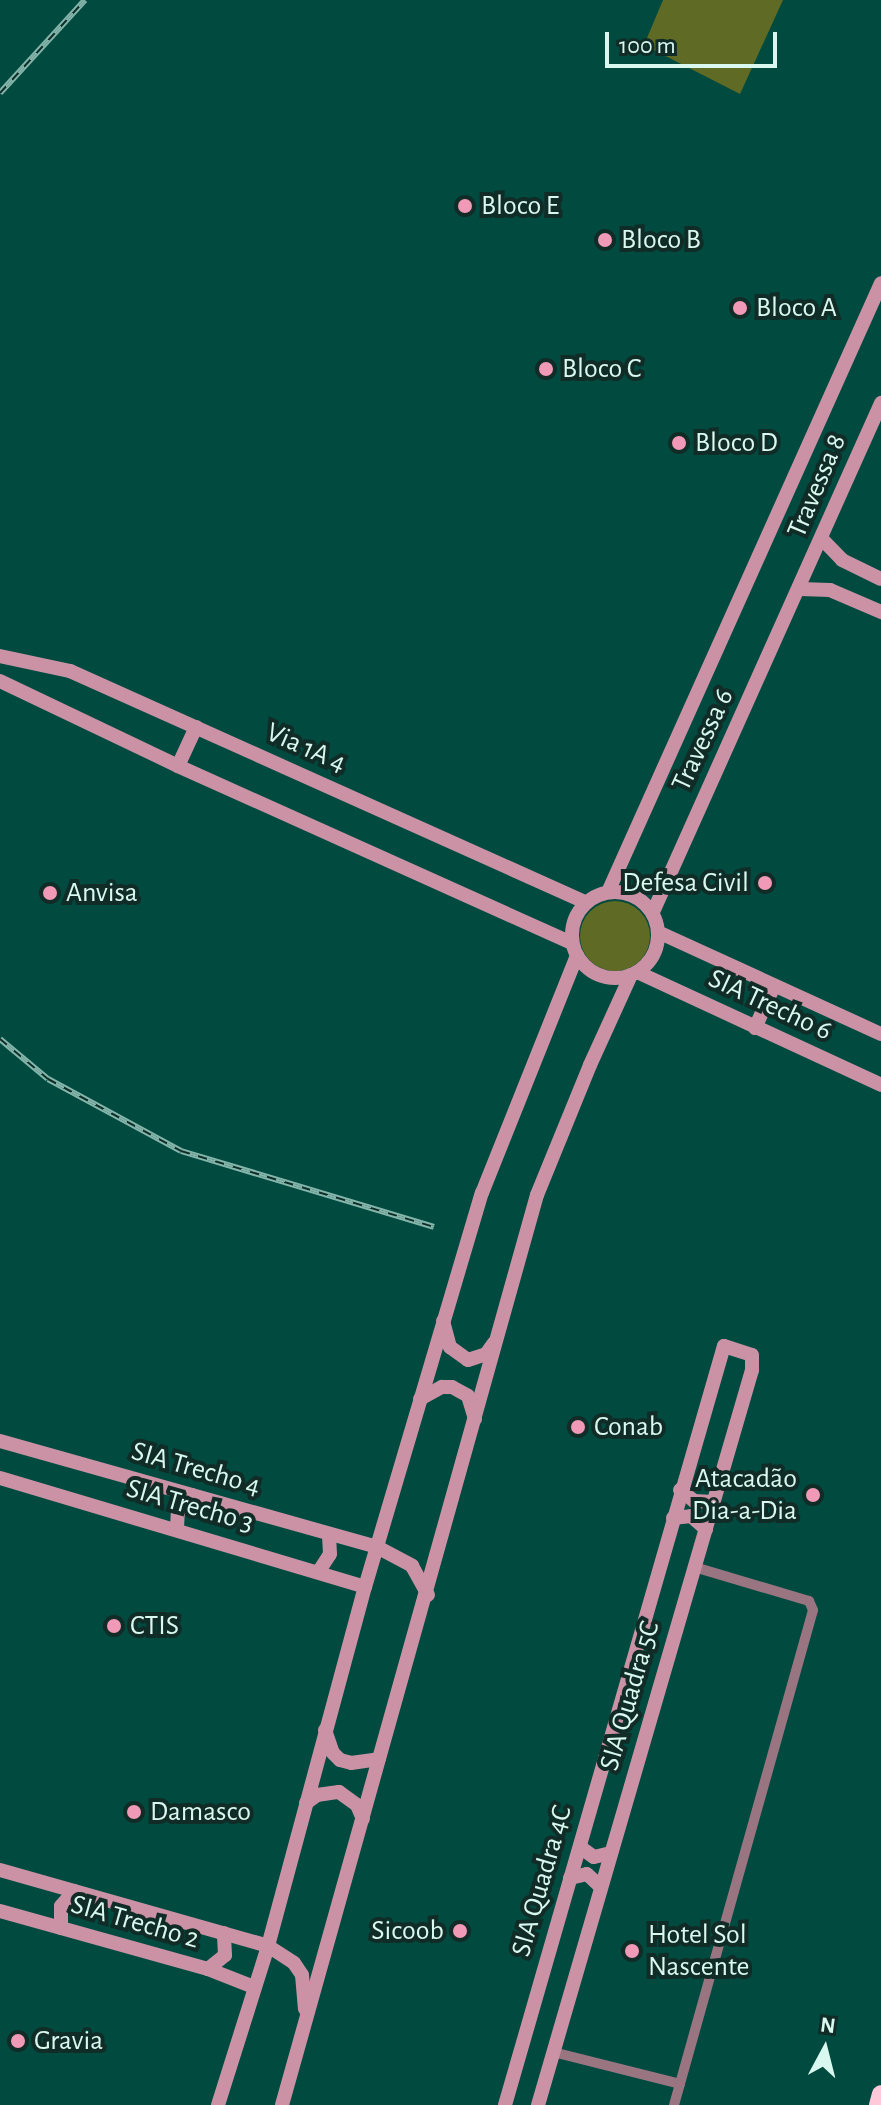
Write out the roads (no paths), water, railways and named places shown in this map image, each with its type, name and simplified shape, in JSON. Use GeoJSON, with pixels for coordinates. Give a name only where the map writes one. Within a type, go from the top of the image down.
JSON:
{"type":"FeatureCollection","features":[{"type":"Feature","properties":{"kind":"highway"},"geometry":{"type":"LineString","coordinates":[[878,2105],[881,2094]]}},
{"type":"Feature","properties":{"kind":"main road"},"geometry":{"type":"LineString","coordinates":[[608,892],[881,283]]}},
{"type":"Feature","properties":{"kind":"main road","name":"Travessa 8"},"geometry":{"type":"LineString","coordinates":[[800,589],[881,403]]}},
{"type":"Feature","properties":{"kind":"main road"},"geometry":{"type":"LineString","coordinates":[[822,539],[835,555],[874,576]]}},
{"type":"Feature","properties":{"kind":"main road"},"geometry":{"type":"LineString","coordinates":[[853,600],[857,579],[874,576]]}},
{"type":"Feature","properties":{"kind":"main road"},"geometry":{"type":"LineString","coordinates":[[800,589],[830,590],[881,612]]}},
{"type":"Feature","properties":{"kind":"main road","name":"Travessa 6"},"geometry":{"type":"LineString","coordinates":[[653,912],[800,589]]}},
{"type":"Feature","properties":{"kind":"main road","name":"Via 1A 4"},"geometry":{"type":"LineString","coordinates":[[0,656],[70,671],[585,902]]}},
{"type":"Feature","properties":{"kind":"main road"},"geometry":{"type":"LineString","coordinates":[[0,681],[574,949],[587,968],[600,976],[634,974]]}},
{"type":"Feature","properties":{"kind":"main road"},"geometry":{"type":"LineString","coordinates":[[178,766],[196,727]]}},
{"type":"Feature","properties":{"kind":"main road"},"geometry":{"type":"LineString","coordinates":[[218,2105],[268,1946],[325,1730],[443,1320],[482,1193],[574,949],[572,928],[585,902],[608,892],[634,895],[653,912],[658,932],[653,955],[634,974],[590,1065],[537,1195],[428,1595],[282,2105]]}},
{"type":"Feature","properties":{"kind":"main road","name":"SIA Trecho 6"},"geometry":{"type":"LineString","coordinates":[[658,932],[881,1034]]}},
{"type":"Feature","properties":{"kind":"main road","name":"SIA Trecho 6"},"geometry":{"type":"LineString","coordinates":[[634,974],[881,1085]]}},
{"type":"Feature","properties":{"kind":"main road"},"geometry":{"type":"LineString","coordinates":[[755,1028],[774,986]]}},
{"type":"Feature","properties":{"kind":"main road"},"geometry":{"type":"LineString","coordinates":[[443,1320],[450,1347],[468,1360],[486,1354],[499,1337]]}},
{"type":"Feature","properties":{"kind":"main road","name":"SIA Quadra 5C"},"geometry":{"type":"LineString","coordinates":[[538,2105],[752,1370],[752,1355],[724,1346]]}},
{"type":"Feature","properties":{"kind":"main road","name":"SIA Quadra 4C"},"geometry":{"type":"LineString","coordinates":[[505,2105],[724,1346]]}},
{"type":"Feature","properties":{"kind":"main road"},"geometry":{"type":"LineString","coordinates":[[420,1399],[442,1387],[452,1387],[468,1396],[475,1419]]}},
{"type":"Feature","properties":{"kind":"main road","name":"SIA Trecho 4"},"geometry":{"type":"LineString","coordinates":[[0,1441],[377,1547],[412,1566],[428,1595]]}},
{"type":"Feature","properties":{"kind":"main road","name":"SIA Trecho 3"},"geometry":{"type":"LineString","coordinates":[[0,1478],[177,1528],[365,1587]]}},
{"type":"Feature","properties":{"kind":"main road"},"geometry":{"type":"LineString","coordinates":[[680,1490],[694,1501],[713,1502]]}},
{"type":"Feature","properties":{"kind":"main road"},"geometry":{"type":"LineString","coordinates":[[177,1528],[178,1508],[192,1495]]}},
{"type":"Feature","properties":{"kind":"main road"},"geometry":{"type":"LineString","coordinates":[[673,1518],[691,1516],[706,1529]]}},
{"type":"Feature","properties":{"kind":"main road"},"geometry":{"type":"LineString","coordinates":[[319,1571],[330,1554],[329,1535]]}},
{"type":"Feature","properties":{"kind":"main road"},"geometry":{"type":"LineString","coordinates":[[325,1730],[333,1753],[340,1760],[351,1763],[379,1759]]}},
{"type":"Feature","properties":{"kind":"main road"},"geometry":{"type":"LineString","coordinates":[[306,1803],[317,1795],[339,1792],[357,1805],[363,1819]]}},
{"type":"Feature","properties":{"kind":"main road"},"geometry":{"type":"LineString","coordinates":[[580,1847],[594,1857],[611,1853]]}},
{"type":"Feature","properties":{"kind":"main road"},"geometry":{"type":"LineString","coordinates":[[0,1870],[268,1946],[294,1963],[302,1975],[304,2033]]}},
{"type":"Feature","properties":{"kind":"main road"},"geometry":{"type":"LineString","coordinates":[[570,1878],[587,1874],[600,1886]]}},
{"type":"Feature","properties":{"kind":"main road"},"geometry":{"type":"LineString","coordinates":[[61,1928],[61,1906],[74,1891]]}},
{"type":"Feature","properties":{"kind":"main road","name":"SIA Trecho 2"},"geometry":{"type":"LineString","coordinates":[[0,1911],[208,1969],[254,1987]]}},
{"type":"Feature","properties":{"kind":"main road"},"geometry":{"type":"LineString","coordinates":[[208,1969],[219,1964],[225,1955],[224,1933]]}},
{"type":"Feature","properties":{"kind":"street"},"geometry":{"type":"LineString","coordinates":[[674,2105],[813,1610],[812,1603],[694,1567]]}},
{"type":"Feature","properties":{"kind":"street"},"geometry":{"type":"LineString","coordinates":[[553,2052],[680,2084]]}},
{"type":"Feature","properties":{"kind":"railway"},"geometry":{"type":"LineString","coordinates":[[0,93],[85,0]]}},
{"type":"Feature","properties":{"kind":"railway"},"geometry":{"type":"LineString","coordinates":[[0,1039],[48,1079],[181,1151],[434,1227]]}},
{"type":"Feature","properties":{"kind":"place","name":"Bloco E"},"geometry":{"type":"Point","coordinates":[465,206]}},
{"type":"Feature","properties":{"kind":"place","name":"Bloco B"},"geometry":{"type":"Point","coordinates":[605,240]}},
{"type":"Feature","properties":{"kind":"place","name":"Bloco A"},"geometry":{"type":"Point","coordinates":[740,308]}},
{"type":"Feature","properties":{"kind":"place","name":"Bloco C"},"geometry":{"type":"Point","coordinates":[546,369]}},
{"type":"Feature","properties":{"kind":"place","name":"Bloco D"},"geometry":{"type":"Point","coordinates":[679,443]}},
{"type":"Feature","properties":{"kind":"place","name":"Defesa Civil"},"geometry":{"type":"Point","coordinates":[765,883]}},
{"type":"Feature","properties":{"kind":"place","name":"Anvisa"},"geometry":{"type":"Point","coordinates":[50,893]}},
{"type":"Feature","properties":{"kind":"place","name":"Conab"},"geometry":{"type":"Point","coordinates":[578,1427]}},
{"type":"Feature","properties":{"kind":"place","name":"Atacadão Dia-a-Dia"},"geometry":{"type":"Point","coordinates":[813,1495]}},
{"type":"Feature","properties":{"kind":"place","name":"CTIS"},"geometry":{"type":"Point","coordinates":[114,1626]}},
{"type":"Feature","properties":{"kind":"place","name":"Damasco"},"geometry":{"type":"Point","coordinates":[134,1812]}},
{"type":"Feature","properties":{"kind":"place","name":"Sicoob"},"geometry":{"type":"Point","coordinates":[460,1931]}},
{"type":"Feature","properties":{"kind":"place","name":"Hotel Sol Nascente"},"geometry":{"type":"Point","coordinates":[632,1951]}},
{"type":"Feature","properties":{"kind":"place","name":"Gravia"},"geometry":{"type":"Point","coordinates":[18,2041]}}]}
